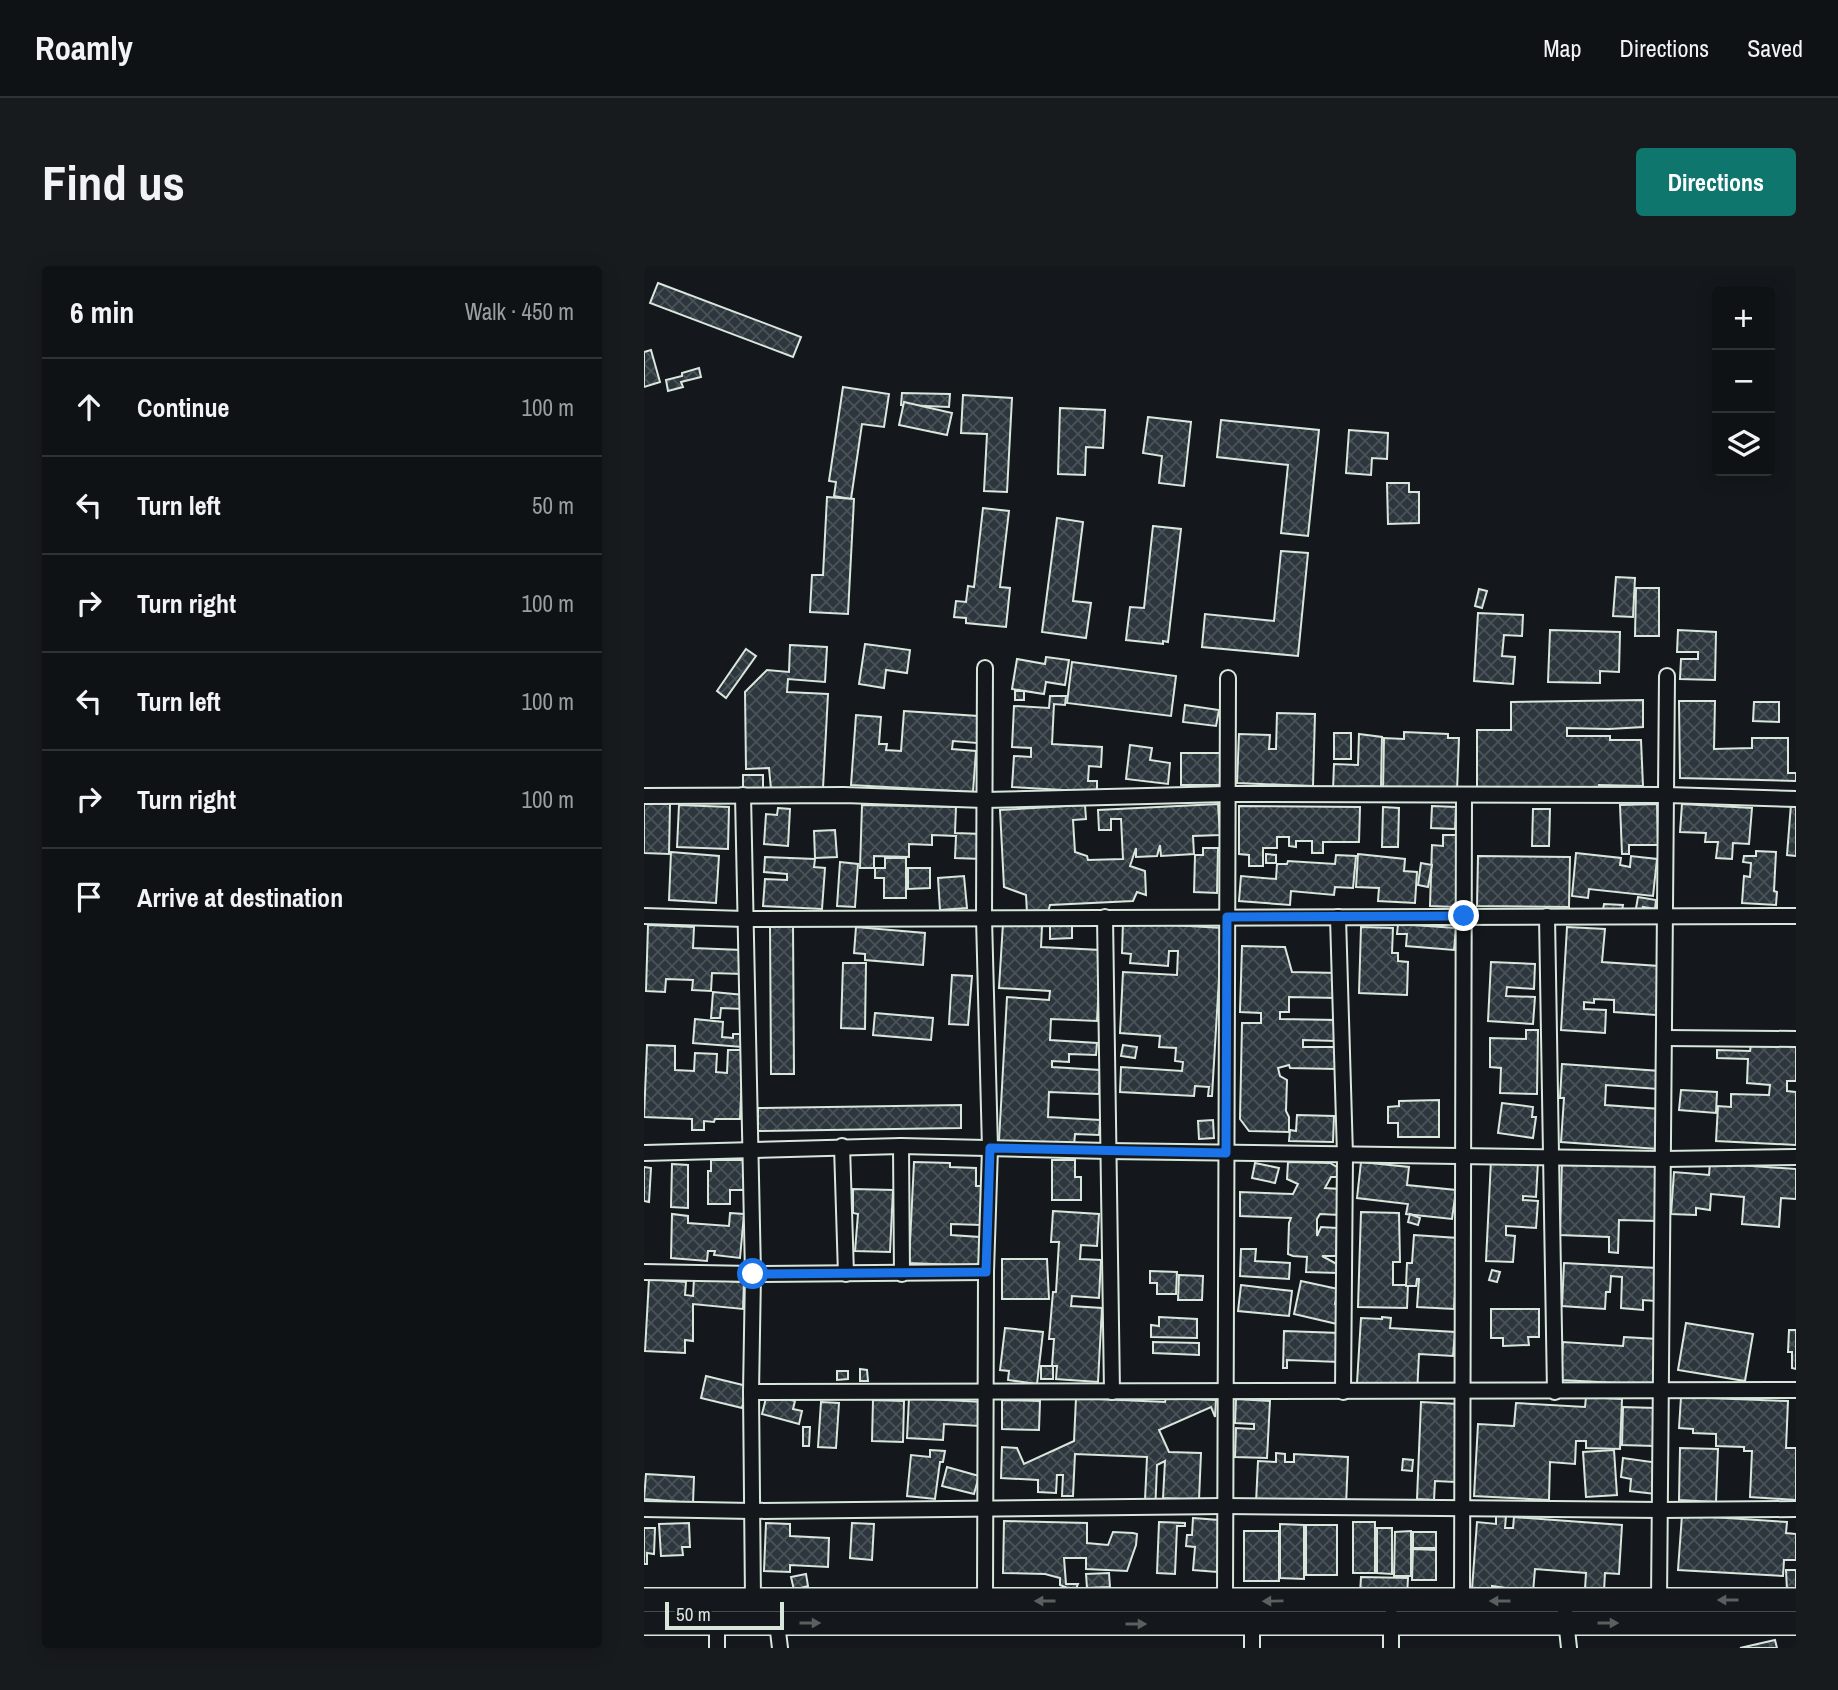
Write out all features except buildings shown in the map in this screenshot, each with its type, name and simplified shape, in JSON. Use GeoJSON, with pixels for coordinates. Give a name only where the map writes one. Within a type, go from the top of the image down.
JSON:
{"type":"FeatureCollection","features":[{"type":"Feature","properties":{"kind":"main road"},"geometry":{"type":"LineString","coordinates":[[644,1600],[1462,1601],[1565,1612],[1796,1623]]}},
{"type":"Feature","properties":{"kind":"main road"},"geometry":{"type":"LineString","coordinates":[[644,1623],[1391,1624],[1565,1612],[1659,1601],[1796,1600]]}},
{"type":"Feature","properties":{"kind":"street"},"geometry":{"type":"LineString","coordinates":[[985,668],[984,918],[990,1148],[986,1272],[985,1600]]}},
{"type":"Feature","properties":{"kind":"street"},"geometry":{"type":"LineString","coordinates":[[1659,1601],[1667,676]]}},
{"type":"Feature","properties":{"kind":"street"},"geometry":{"type":"LineString","coordinates":[[1225,1602],[1228,678]]}},
{"type":"Feature","properties":{"kind":"street"},"geometry":{"type":"LineString","coordinates":[[644,796],[844,795],[984,800],[1228,794],[1796,799]]}},
{"type":"Feature","properties":{"kind":"street"},"geometry":{"type":"LineString","coordinates":[[743,795],[752,1150],[753,1600]]}},
{"type":"Feature","properties":{"kind":"street"},"geometry":{"type":"LineString","coordinates":[[1462,1601],[1464,796]]}},
{"type":"Feature","properties":{"kind":"street"},"geometry":{"type":"LineString","coordinates":[[644,916],[745,919],[1796,916]]}},
{"type":"Feature","properties":{"kind":"street"},"geometry":{"type":"LineString","coordinates":[[1547,916],[1555,1392]]}},
{"type":"Feature","properties":{"kind":"street"},"geometry":{"type":"LineString","coordinates":[[1105,917],[1112,1392]]}},
{"type":"Feature","properties":{"kind":"street"},"geometry":{"type":"LineString","coordinates":[[1338,917],[1345,1155],[1343,1392]]}},
{"type":"Feature","properties":{"kind":"street"},"geometry":{"type":"LineString","coordinates":[[1665,1038],[1796,1039]]}},
{"type":"Feature","properties":{"kind":"street"},"geometry":{"type":"LineString","coordinates":[[842,1146],[846,1274]]}},
{"type":"Feature","properties":{"kind":"street"},"geometry":{"type":"LineString","coordinates":[[901,1146],[902,1274]]}},
{"type":"Feature","properties":{"kind":"street"},"geometry":{"type":"LineString","coordinates":[[644,1153],[901,1146],[1664,1159],[1796,1157]]}},
{"type":"Feature","properties":{"kind":"street"},"geometry":{"type":"LineString","coordinates":[[644,1272],[986,1272]]}},
{"type":"Feature","properties":{"kind":"street"},"geometry":{"type":"LineString","coordinates":[[751,1392],[1796,1390]]}},
{"type":"Feature","properties":{"kind":"street"},"geometry":{"type":"LineString","coordinates":[[644,1508],[752,1511],[1225,1506],[1796,1509]]}},
{"type":"Feature","properties":{"kind":"street"},"geometry":{"type":"LineString","coordinates":[[1391,1600],[1391,1648]]}},
{"type":"Feature","properties":{"kind":"street"},"geometry":{"type":"LineString","coordinates":[[1565,1612],[1569,1648]]}},
{"type":"Feature","properties":{"kind":"street"},"geometry":{"type":"LineString","coordinates":[[716,1623],[717,1648]]}},
{"type":"Feature","properties":{"kind":"street"},"geometry":{"type":"LineString","coordinates":[[777,1623],[780,1648]]}},
{"type":"Feature","properties":{"kind":"street"},"geometry":{"type":"LineString","coordinates":[[1252,1624],[1252,1648]]}},
{"type":"Feature","properties":{"kind":"route"},"geometry":{"type":"LineString","coordinates":[[753,1274],[986,1272],[990,1148],[1226,1153],[1227,917],[1464,916]]}}]}
